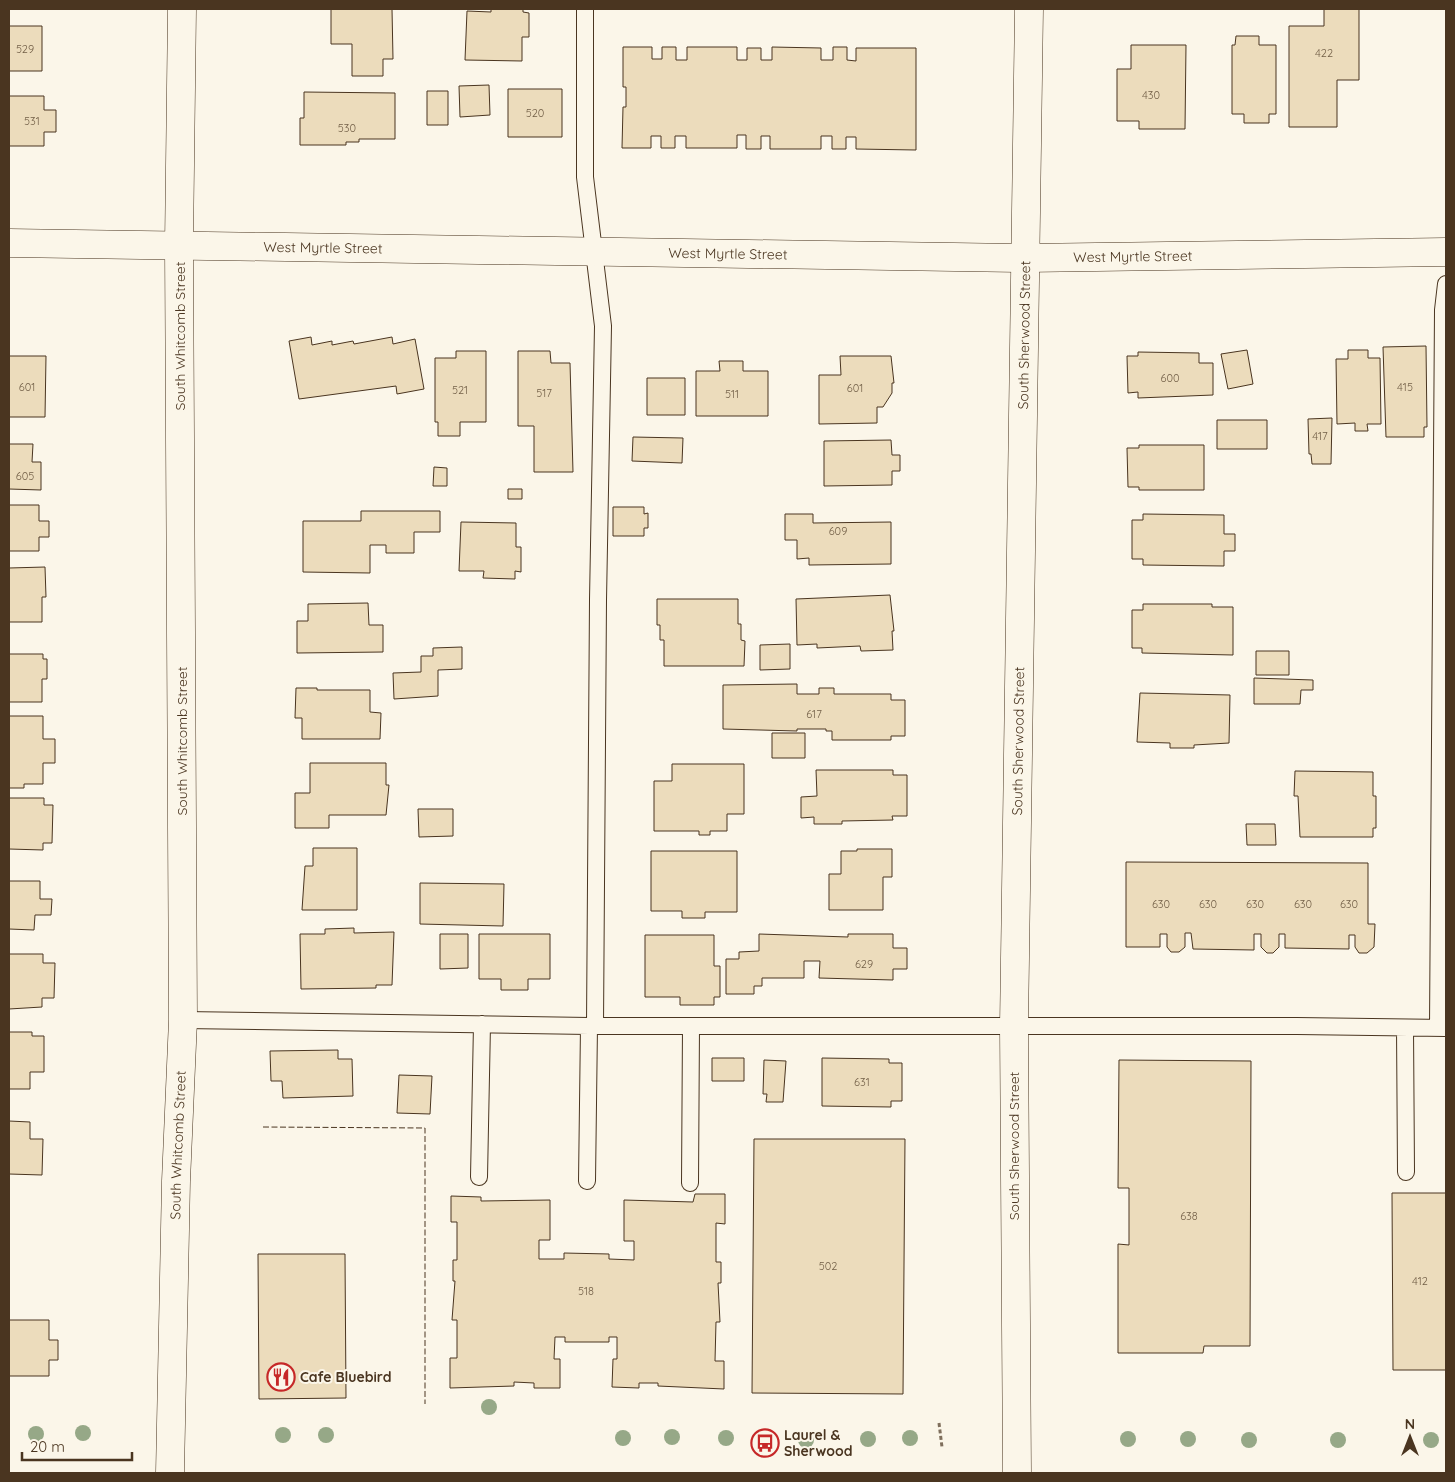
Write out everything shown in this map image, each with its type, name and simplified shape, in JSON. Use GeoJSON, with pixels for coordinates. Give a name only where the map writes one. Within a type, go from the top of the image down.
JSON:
{"type":"FeatureCollection","features":[{"type":"Feature","properties":{"kind":"street","name":"South Whitcomb Street"},"geometry":{"type":"LineString","coordinates":[[170,1473],[176,1181],[183,1020],[179,244],[182,9]]}},
{"type":"Feature","properties":{"kind":"street","name":"South Sherwood Street"},"geometry":{"type":"LineString","coordinates":[[1017,1473],[1014,1026],[1029,9]]}},
{"type":"Feature","properties":{"kind":"street","name":"West Myrtle Street"},"geometry":{"type":"LineString","coordinates":[[9,242],[1026,258],[1446,252]]}},
{"type":"Feature","properties":{"kind":"lane"},"geometry":{"type":"LineString","coordinates":[[585,9],[585,177],[603,326],[592,1026],[587,1182]]}},
{"type":"Feature","properties":{"kind":"lane"},"geometry":{"type":"LineString","coordinates":[[183,1020],[592,1026],[1297,1026],[1442,1028],[1443,310],[1446,284]]}},
{"type":"Feature","properties":{"kind":"lane"},"geometry":{"type":"LineString","coordinates":[[479,1177],[482,1024]]}},
{"type":"Feature","properties":{"kind":"lane"},"geometry":{"type":"LineString","coordinates":[[690,1183],[691,1026]]}},
{"type":"Feature","properties":{"kind":"lane"},"geometry":{"type":"LineString","coordinates":[[1405,1028],[1406,1172]]}},
{"type":"Feature","properties":{"kind":"path"},"geometry":{"type":"LineString","coordinates":[[939,1423],[942,1447]]}},
{"type":"Feature","properties":{"kind":"building"},"geometry":{"type":"Polygon","coordinates":[[[331,9],[392,9],[393,59],[383,59],[383,76],[352,76],[352,44],[331,44],[331,9]]]}},
{"type":"Feature","properties":{"kind":"building"},"geometry":{"type":"Polygon","coordinates":[[[491,9],[523,9],[523,12],[529,13],[529,37],[522,37],[522,61],[465,60],[467,11],[491,12],[491,9]]]}},
{"type":"Feature","properties":{"kind":"building"},"geometry":{"type":"Polygon","coordinates":[[[1324,9],[1359,9],[1359,80],[1337,80],[1337,127],[1289,127],[1289,26],[1324,26],[1324,9]]]}},
{"type":"Feature","properties":{"kind":"building"},"geometry":{"type":"Polygon","coordinates":[[[9,26],[42,26],[42,71],[9,71],[9,26]]]}},
{"type":"Feature","properties":{"kind":"building"},"geometry":{"type":"Polygon","coordinates":[[[1236,36],[1259,36],[1259,45],[1276,45],[1276,114],[1269,114],[1269,123],[1244,123],[1244,114],[1232,114],[1232,45],[1235,45],[1236,36]]]}},
{"type":"Feature","properties":{"kind":"building"},"geometry":{"type":"Polygon","coordinates":[[[1131,45],[1186,45],[1185,129],[1139,129],[1139,121],[1117,121],[1117,69],[1131,69],[1131,45]]]}},
{"type":"Feature","properties":{"kind":"building"},"geometry":{"type":"Polygon","coordinates":[[[623,47],[652,47],[652,59],[662,59],[662,47],[676,47],[676,60],[687,60],[687,47],[737,47],[737,60],[747,60],[747,48],[761,48],[761,60],[772,60],[772,47],[821,48],[821,60],[833,60],[833,47],[847,47],[847,60],[856,61],[856,48],[916,48],[916,150],[856,149],[856,137],[846,137],[846,149],[832,149],[832,136],[821,136],[821,149],[770,149],[770,136],[761,136],[761,149],[746,149],[746,135],[737,135],[737,148],[686,148],[686,136],[675,136],[675,148],[661,148],[661,136],[651,136],[651,148],[622,148],[623,107],[626,107],[626,87],[623,87],[623,47]]]}},
{"type":"Feature","properties":{"kind":"building"},"geometry":{"type":"Polygon","coordinates":[[[489,85],[490,115],[460,117],[459,86],[489,85]]]}},
{"type":"Feature","properties":{"kind":"building"},"geometry":{"type":"Polygon","coordinates":[[[508,89],[562,89],[562,137],[508,137],[508,89]]]}},
{"type":"Feature","properties":{"kind":"building"},"geometry":{"type":"Polygon","coordinates":[[[427,91],[448,91],[448,125],[427,125],[427,91]]]}},
{"type":"Feature","properties":{"kind":"building"},"geometry":{"type":"Polygon","coordinates":[[[304,92],[395,93],[395,139],[359,139],[359,142],[346,142],[346,145],[300,145],[300,118],[304,118],[304,92]]]}},
{"type":"Feature","properties":{"kind":"building"},"geometry":{"type":"Polygon","coordinates":[[[9,96],[44,96],[44,110],[56,110],[56,132],[44,132],[44,146],[9,146],[9,96]]]}},
{"type":"Feature","properties":{"kind":"building"},"geometry":{"type":"Polygon","coordinates":[[[311,337],[312,345],[332,341],[332,345],[353,341],[354,344],[392,337],[393,344],[415,339],[424,389],[397,394],[396,386],[299,399],[289,341],[311,337]]]}},
{"type":"Feature","properties":{"kind":"building"},"geometry":{"type":"Polygon","coordinates":[[[1426,346],[1427,427],[1424,427],[1424,437],[1386,437],[1383,347],[1426,346]]]}},
{"type":"Feature","properties":{"kind":"building"},"geometry":{"type":"Polygon","coordinates":[[[1247,350],[1253,384],[1228,389],[1221,354],[1247,350]]]}},
{"type":"Feature","properties":{"kind":"building"},"geometry":{"type":"Polygon","coordinates":[[[1348,350],[1368,350],[1368,358],[1380,358],[1381,424],[1367,424],[1368,431],[1355,431],[1355,423],[1337,424],[1336,359],[1348,359],[1348,350]]]}},
{"type":"Feature","properties":{"kind":"building"},"geometry":{"type":"Polygon","coordinates":[[[456,351],[486,351],[486,422],[460,422],[460,436],[438,436],[438,422],[435,422],[435,358],[456,358],[456,351]]]}},
{"type":"Feature","properties":{"kind":"building"},"geometry":{"type":"Polygon","coordinates":[[[518,351],[550,351],[551,363],[570,363],[573,472],[534,472],[534,426],[518,426],[518,351]]]}},
{"type":"Feature","properties":{"kind":"building"},"geometry":{"type":"Polygon","coordinates":[[[1138,352],[1199,353],[1199,363],[1213,363],[1213,395],[1138,398],[1138,392],[1128,393],[1127,356],[1138,356],[1138,352]]]}},
{"type":"Feature","properties":{"kind":"building"},"geometry":{"type":"Polygon","coordinates":[[[9,356],[46,356],[45,417],[9,417],[9,356]]]}},
{"type":"Feature","properties":{"kind":"building"},"geometry":{"type":"Polygon","coordinates":[[[840,356],[891,356],[894,383],[892,383],[892,393],[883,407],[877,407],[877,423],[819,424],[819,375],[841,375],[840,356]]]}},
{"type":"Feature","properties":{"kind":"building"},"geometry":{"type":"Polygon","coordinates":[[[719,361],[743,361],[743,371],[768,371],[768,416],[696,416],[696,371],[720,371],[719,361]]]}},
{"type":"Feature","properties":{"kind":"building"},"geometry":{"type":"Polygon","coordinates":[[[647,378],[685,378],[685,415],[647,415],[647,378]]]}},
{"type":"Feature","properties":{"kind":"building"},"geometry":{"type":"Polygon","coordinates":[[[1332,418],[1331,464],[1312,464],[1311,454],[1309,454],[1308,419],[1332,418]]]}},
{"type":"Feature","properties":{"kind":"building"},"geometry":{"type":"Polygon","coordinates":[[[1217,420],[1267,420],[1267,449],[1217,449],[1217,420]]]}},
{"type":"Feature","properties":{"kind":"building"},"geometry":{"type":"Polygon","coordinates":[[[633,437],[683,438],[682,463],[632,461],[633,437]]]}},
{"type":"Feature","properties":{"kind":"building"},"geometry":{"type":"Polygon","coordinates":[[[891,440],[892,455],[900,455],[900,471],[892,471],[892,485],[824,486],[824,441],[891,440]]]}},
{"type":"Feature","properties":{"kind":"building"},"geometry":{"type":"Polygon","coordinates":[[[9,444],[33,444],[32,462],[41,462],[41,490],[9,489],[9,444]]]}},
{"type":"Feature","properties":{"kind":"building"},"geometry":{"type":"Polygon","coordinates":[[[1139,445],[1204,445],[1204,490],[1139,490],[1139,487],[1128,487],[1127,448],[1139,448],[1139,445]]]}},
{"type":"Feature","properties":{"kind":"building"},"geometry":{"type":"Polygon","coordinates":[[[434,467],[447,468],[447,486],[433,486],[434,467]]]}},
{"type":"Feature","properties":{"kind":"building"},"geometry":{"type":"Polygon","coordinates":[[[508,489],[522,489],[522,499],[508,499],[508,489]]]}},
{"type":"Feature","properties":{"kind":"building"},"geometry":{"type":"Polygon","coordinates":[[[9,505],[39,505],[39,521],[49,521],[49,537],[39,537],[39,551],[9,551],[9,505]]]}},
{"type":"Feature","properties":{"kind":"building"},"geometry":{"type":"Polygon","coordinates":[[[613,507],[644,507],[644,514],[648,513],[648,528],[644,528],[644,536],[613,536],[613,507]]]}},
{"type":"Feature","properties":{"kind":"building"},"geometry":{"type":"Polygon","coordinates":[[[361,511],[440,511],[440,532],[414,532],[414,553],[386,553],[386,545],[370,545],[370,573],[303,572],[303,521],[361,521],[361,511]]]}},
{"type":"Feature","properties":{"kind":"building"},"geometry":{"type":"Polygon","coordinates":[[[785,514],[813,514],[813,523],[891,522],[891,564],[809,565],[809,558],[797,559],[797,540],[785,540],[785,514]]]}},
{"type":"Feature","properties":{"kind":"building"},"geometry":{"type":"Polygon","coordinates":[[[1143,514],[1224,515],[1224,534],[1235,534],[1235,551],[1224,551],[1224,566],[1143,565],[1143,559],[1132,559],[1132,520],[1143,520],[1143,514]]]}},
{"type":"Feature","properties":{"kind":"building"},"geometry":{"type":"Polygon","coordinates":[[[461,522],[516,523],[516,547],[521,547],[521,572],[515,571],[515,579],[483,578],[484,571],[459,571],[461,522]]]}},
{"type":"Feature","properties":{"kind":"building"},"geometry":{"type":"Polygon","coordinates":[[[45,567],[46,597],[42,597],[42,622],[9,622],[9,568],[45,567]]]}},
{"type":"Feature","properties":{"kind":"building"},"geometry":{"type":"Polygon","coordinates":[[[890,595],[894,631],[892,631],[893,650],[861,651],[860,646],[817,648],[817,644],[797,645],[796,599],[890,595]]]}},
{"type":"Feature","properties":{"kind":"building"},"geometry":{"type":"Polygon","coordinates":[[[657,599],[738,599],[738,624],[741,624],[741,640],[745,641],[744,666],[664,666],[664,640],[660,640],[660,625],[657,625],[657,599]]]}},
{"type":"Feature","properties":{"kind":"building"},"geometry":{"type":"Polygon","coordinates":[[[368,603],[369,625],[383,625],[383,652],[297,653],[297,621],[308,621],[308,604],[368,603]]]}},
{"type":"Feature","properties":{"kind":"building"},"geometry":{"type":"Polygon","coordinates":[[[1143,604],[1212,604],[1212,607],[1233,607],[1233,655],[1142,653],[1142,648],[1132,648],[1132,610],[1143,610],[1143,604]]]}},
{"type":"Feature","properties":{"kind":"building"},"geometry":{"type":"Polygon","coordinates":[[[790,644],[790,669],[760,670],[760,645],[790,644]]]}},
{"type":"Feature","properties":{"kind":"building"},"geometry":{"type":"Polygon","coordinates":[[[462,647],[462,669],[438,670],[438,696],[394,699],[393,673],[421,672],[421,656],[433,656],[433,648],[462,647]]]}},
{"type":"Feature","properties":{"kind":"building"},"geometry":{"type":"Polygon","coordinates":[[[1256,651],[1289,651],[1289,675],[1256,675],[1256,651]]]}},
{"type":"Feature","properties":{"kind":"building"},"geometry":{"type":"Polygon","coordinates":[[[9,654],[43,654],[43,659],[47,659],[47,679],[42,679],[42,702],[9,702],[9,654]]]}},
{"type":"Feature","properties":{"kind":"building"},"geometry":{"type":"Polygon","coordinates":[[[1254,678],[1313,680],[1313,690],[1301,690],[1300,704],[1254,704],[1254,678]]]}},
{"type":"Feature","properties":{"kind":"building"},"geometry":{"type":"Polygon","coordinates":[[[797,684],[797,694],[819,694],[819,688],[834,688],[834,694],[891,694],[891,700],[905,700],[905,736],[891,736],[891,740],[832,740],[832,731],[826,731],[826,729],[797,729],[797,731],[723,729],[723,685],[797,684]]]}},
{"type":"Feature","properties":{"kind":"building"},"geometry":{"type":"Polygon","coordinates":[[[296,688],[370,690],[370,712],[381,713],[380,739],[302,739],[302,718],[295,718],[296,688]]]}},
{"type":"Feature","properties":{"kind":"building"},"geometry":{"type":"Polygon","coordinates":[[[1140,693],[1230,695],[1229,743],[1194,745],[1194,748],[1170,748],[1170,743],[1137,742],[1140,693]]]}},
{"type":"Feature","properties":{"kind":"building"},"geometry":{"type":"Polygon","coordinates":[[[9,716],[43,716],[43,739],[55,739],[55,763],[43,763],[43,784],[24,784],[24,788],[9,788],[9,716]]]}},
{"type":"Feature","properties":{"kind":"building"},"geometry":{"type":"Polygon","coordinates":[[[772,733],[805,733],[805,758],[772,758],[772,733]]]}},
{"type":"Feature","properties":{"kind":"building"},"geometry":{"type":"Polygon","coordinates":[[[310,763],[386,763],[386,785],[389,785],[386,815],[329,815],[329,828],[295,828],[295,793],[310,793],[310,763]]]}},
{"type":"Feature","properties":{"kind":"building"},"geometry":{"type":"Polygon","coordinates":[[[672,764],[744,764],[744,814],[727,814],[727,831],[710,831],[710,835],[699,835],[699,831],[654,831],[654,781],[672,781],[672,764]]]}},
{"type":"Feature","properties":{"kind":"building"},"geometry":{"type":"Polygon","coordinates":[[[816,770],[893,770],[893,775],[907,775],[907,816],[892,816],[893,820],[842,821],[842,824],[814,824],[814,817],[801,818],[801,797],[817,796],[816,770]]]}},
{"type":"Feature","properties":{"kind":"building"},"geometry":{"type":"Polygon","coordinates":[[[1295,771],[1373,772],[1373,796],[1376,796],[1376,828],[1373,828],[1373,837],[1300,837],[1298,796],[1294,796],[1295,771]]]}},
{"type":"Feature","properties":{"kind":"building"},"geometry":{"type":"Polygon","coordinates":[[[9,798],[44,798],[44,805],[53,805],[52,843],[43,843],[43,850],[9,849],[9,798]]]}},
{"type":"Feature","properties":{"kind":"building"},"geometry":{"type":"Polygon","coordinates":[[[418,809],[453,809],[453,836],[419,837],[418,809]]]}},
{"type":"Feature","properties":{"kind":"building"},"geometry":{"type":"Polygon","coordinates":[[[1246,824],[1275,824],[1276,845],[1247,845],[1246,824]]]}},
{"type":"Feature","properties":{"kind":"building"},"geometry":{"type":"Polygon","coordinates":[[[313,848],[357,848],[357,910],[302,910],[305,866],[313,866],[313,848]]]}},
{"type":"Feature","properties":{"kind":"building"},"geometry":{"type":"Polygon","coordinates":[[[857,849],[892,849],[892,877],[883,877],[883,910],[829,910],[829,874],[841,874],[841,851],[857,851],[857,849]]]}},
{"type":"Feature","properties":{"kind":"building"},"geometry":{"type":"Polygon","coordinates":[[[651,851],[737,851],[737,912],[705,912],[705,918],[682,918],[682,911],[651,911],[651,851]]]}},
{"type":"Feature","properties":{"kind":"building"},"geometry":{"type":"Polygon","coordinates":[[[1126,862],[1368,863],[1368,924],[1375,924],[1374,947],[1367,953],[1359,953],[1355,947],[1355,935],[1349,935],[1349,949],[1285,948],[1285,934],[1279,934],[1279,947],[1273,953],[1267,953],[1261,947],[1261,934],[1254,934],[1254,950],[1193,949],[1191,933],[1185,933],[1185,947],[1179,952],[1171,952],[1167,947],[1167,934],[1160,934],[1160,947],[1126,947],[1126,862]]]}},
{"type":"Feature","properties":{"kind":"building"},"geometry":{"type":"Polygon","coordinates":[[[9,881],[40,881],[40,899],[52,899],[51,915],[35,915],[34,930],[9,929],[9,881]]]}},
{"type":"Feature","properties":{"kind":"building"},"geometry":{"type":"Polygon","coordinates":[[[420,883],[504,884],[503,926],[420,924],[420,883]]]}},
{"type":"Feature","properties":{"kind":"building"},"geometry":{"type":"Polygon","coordinates":[[[354,928],[354,933],[394,932],[392,985],[376,985],[376,988],[301,989],[300,934],[325,934],[325,929],[354,928]]]}},
{"type":"Feature","properties":{"kind":"building"},"geometry":{"type":"Polygon","coordinates":[[[440,934],[468,934],[468,968],[440,969],[440,934]]]}},
{"type":"Feature","properties":{"kind":"building"},"geometry":{"type":"Polygon","coordinates":[[[479,934],[550,934],[550,979],[528,979],[528,990],[501,990],[501,979],[479,979],[479,934]]]}},
{"type":"Feature","properties":{"kind":"building"},"geometry":{"type":"Polygon","coordinates":[[[759,934],[848,937],[848,934],[893,934],[893,948],[907,948],[907,969],[893,969],[893,980],[819,978],[820,961],[804,961],[804,978],[762,978],[762,986],[754,986],[754,994],[726,994],[726,959],[739,959],[739,952],[759,951],[759,934]]]}},
{"type":"Feature","properties":{"kind":"building"},"geometry":{"type":"Polygon","coordinates":[[[645,935],[714,935],[714,966],[720,966],[720,997],[714,997],[714,1005],[680,1005],[680,997],[645,997],[645,935]]]}},
{"type":"Feature","properties":{"kind":"building"},"geometry":{"type":"Polygon","coordinates":[[[9,954],[43,954],[43,963],[55,963],[54,998],[42,998],[42,1007],[9,1009],[9,954]]]}},
{"type":"Feature","properties":{"kind":"building"},"geometry":{"type":"Polygon","coordinates":[[[9,1032],[32,1032],[32,1036],[44,1036],[44,1072],[30,1072],[30,1089],[9,1089],[9,1032]]]}},
{"type":"Feature","properties":{"kind":"building"},"geometry":{"type":"Polygon","coordinates":[[[338,1050],[338,1059],[352,1059],[353,1096],[283,1098],[282,1081],[271,1081],[270,1051],[338,1050]]]}},
{"type":"Feature","properties":{"kind":"building"},"geometry":{"type":"Polygon","coordinates":[[[712,1058],[744,1058],[744,1081],[712,1081],[712,1058]]]}},
{"type":"Feature","properties":{"kind":"building"},"geometry":{"type":"Polygon","coordinates":[[[822,1058],[889,1059],[889,1063],[902,1063],[902,1101],[891,1101],[891,1107],[822,1106],[822,1058]]]}},
{"type":"Feature","properties":{"kind":"building"},"geometry":{"type":"Polygon","coordinates":[[[764,1060],[786,1061],[783,1102],[766,1102],[767,1094],[763,1094],[764,1060]]]}},
{"type":"Feature","properties":{"kind":"building"},"geometry":{"type":"Polygon","coordinates":[[[1119,1060],[1251,1061],[1250,1346],[1204,1346],[1203,1353],[1118,1353],[1118,1244],[1129,1245],[1129,1188],[1118,1188],[1119,1060]]]}},
{"type":"Feature","properties":{"kind":"building"},"geometry":{"type":"Polygon","coordinates":[[[399,1075],[432,1076],[430,1114],[397,1113],[399,1075]]]}},
{"type":"Feature","properties":{"kind":"building"},"geometry":{"type":"Polygon","coordinates":[[[9,1121],[30,1122],[30,1139],[43,1139],[42,1175],[9,1174],[9,1121]]]}},
{"type":"Feature","properties":{"kind":"building"},"geometry":{"type":"Polygon","coordinates":[[[754,1139],[905,1139],[903,1394],[752,1393],[754,1139]]]}},
{"type":"Feature","properties":{"kind":"building"},"geometry":{"type":"Polygon","coordinates":[[[1392,1193],[1446,1193],[1446,1370],[1393,1370],[1392,1193]]]}},
{"type":"Feature","properties":{"kind":"building"},"geometry":{"type":"Polygon","coordinates":[[[695,1194],[725,1194],[725,1224],[716,1223],[716,1262],[721,1262],[721,1283],[718,1283],[720,1322],[716,1322],[715,1361],[724,1361],[724,1389],[658,1386],[658,1383],[639,1383],[639,1388],[612,1387],[613,1359],[617,1359],[617,1337],[609,1337],[609,1342],[565,1342],[565,1337],[555,1337],[554,1359],[560,1359],[560,1388],[534,1388],[534,1383],[514,1382],[514,1386],[450,1388],[450,1358],[457,1358],[457,1320],[452,1320],[455,1281],[453,1281],[453,1260],[457,1260],[457,1222],[451,1222],[451,1196],[481,1197],[481,1201],[550,1200],[550,1240],[539,1240],[539,1259],[564,1259],[564,1253],[609,1254],[609,1259],[634,1260],[634,1241],[624,1241],[624,1200],[693,1202],[695,1194]]]}},
{"type":"Feature","properties":{"kind":"building"},"geometry":{"type":"Polygon","coordinates":[[[258,1254],[345,1254],[346,1398],[259,1399],[258,1254]]]}},
{"type":"Feature","properties":{"kind":"building"},"geometry":{"type":"Polygon","coordinates":[[[9,1320],[49,1320],[49,1340],[58,1340],[58,1360],[49,1360],[49,1376],[9,1376],[9,1320]]]}},
{"type":"Feature","properties":{"kind":"fence"},"geometry":{"type":"LineString","coordinates":[[263,1127],[425,1128],[425,1404]]}},
{"type":"Feature","properties":{"kind":"place","name":"Cafe Bluebird"},"geometry":{"type":"Point","coordinates":[281,1377]}},
{"type":"Feature","properties":{"kind":"place","name":"Laurel & Sherwood"},"geometry":{"type":"Point","coordinates":[765,1443]}}]}
